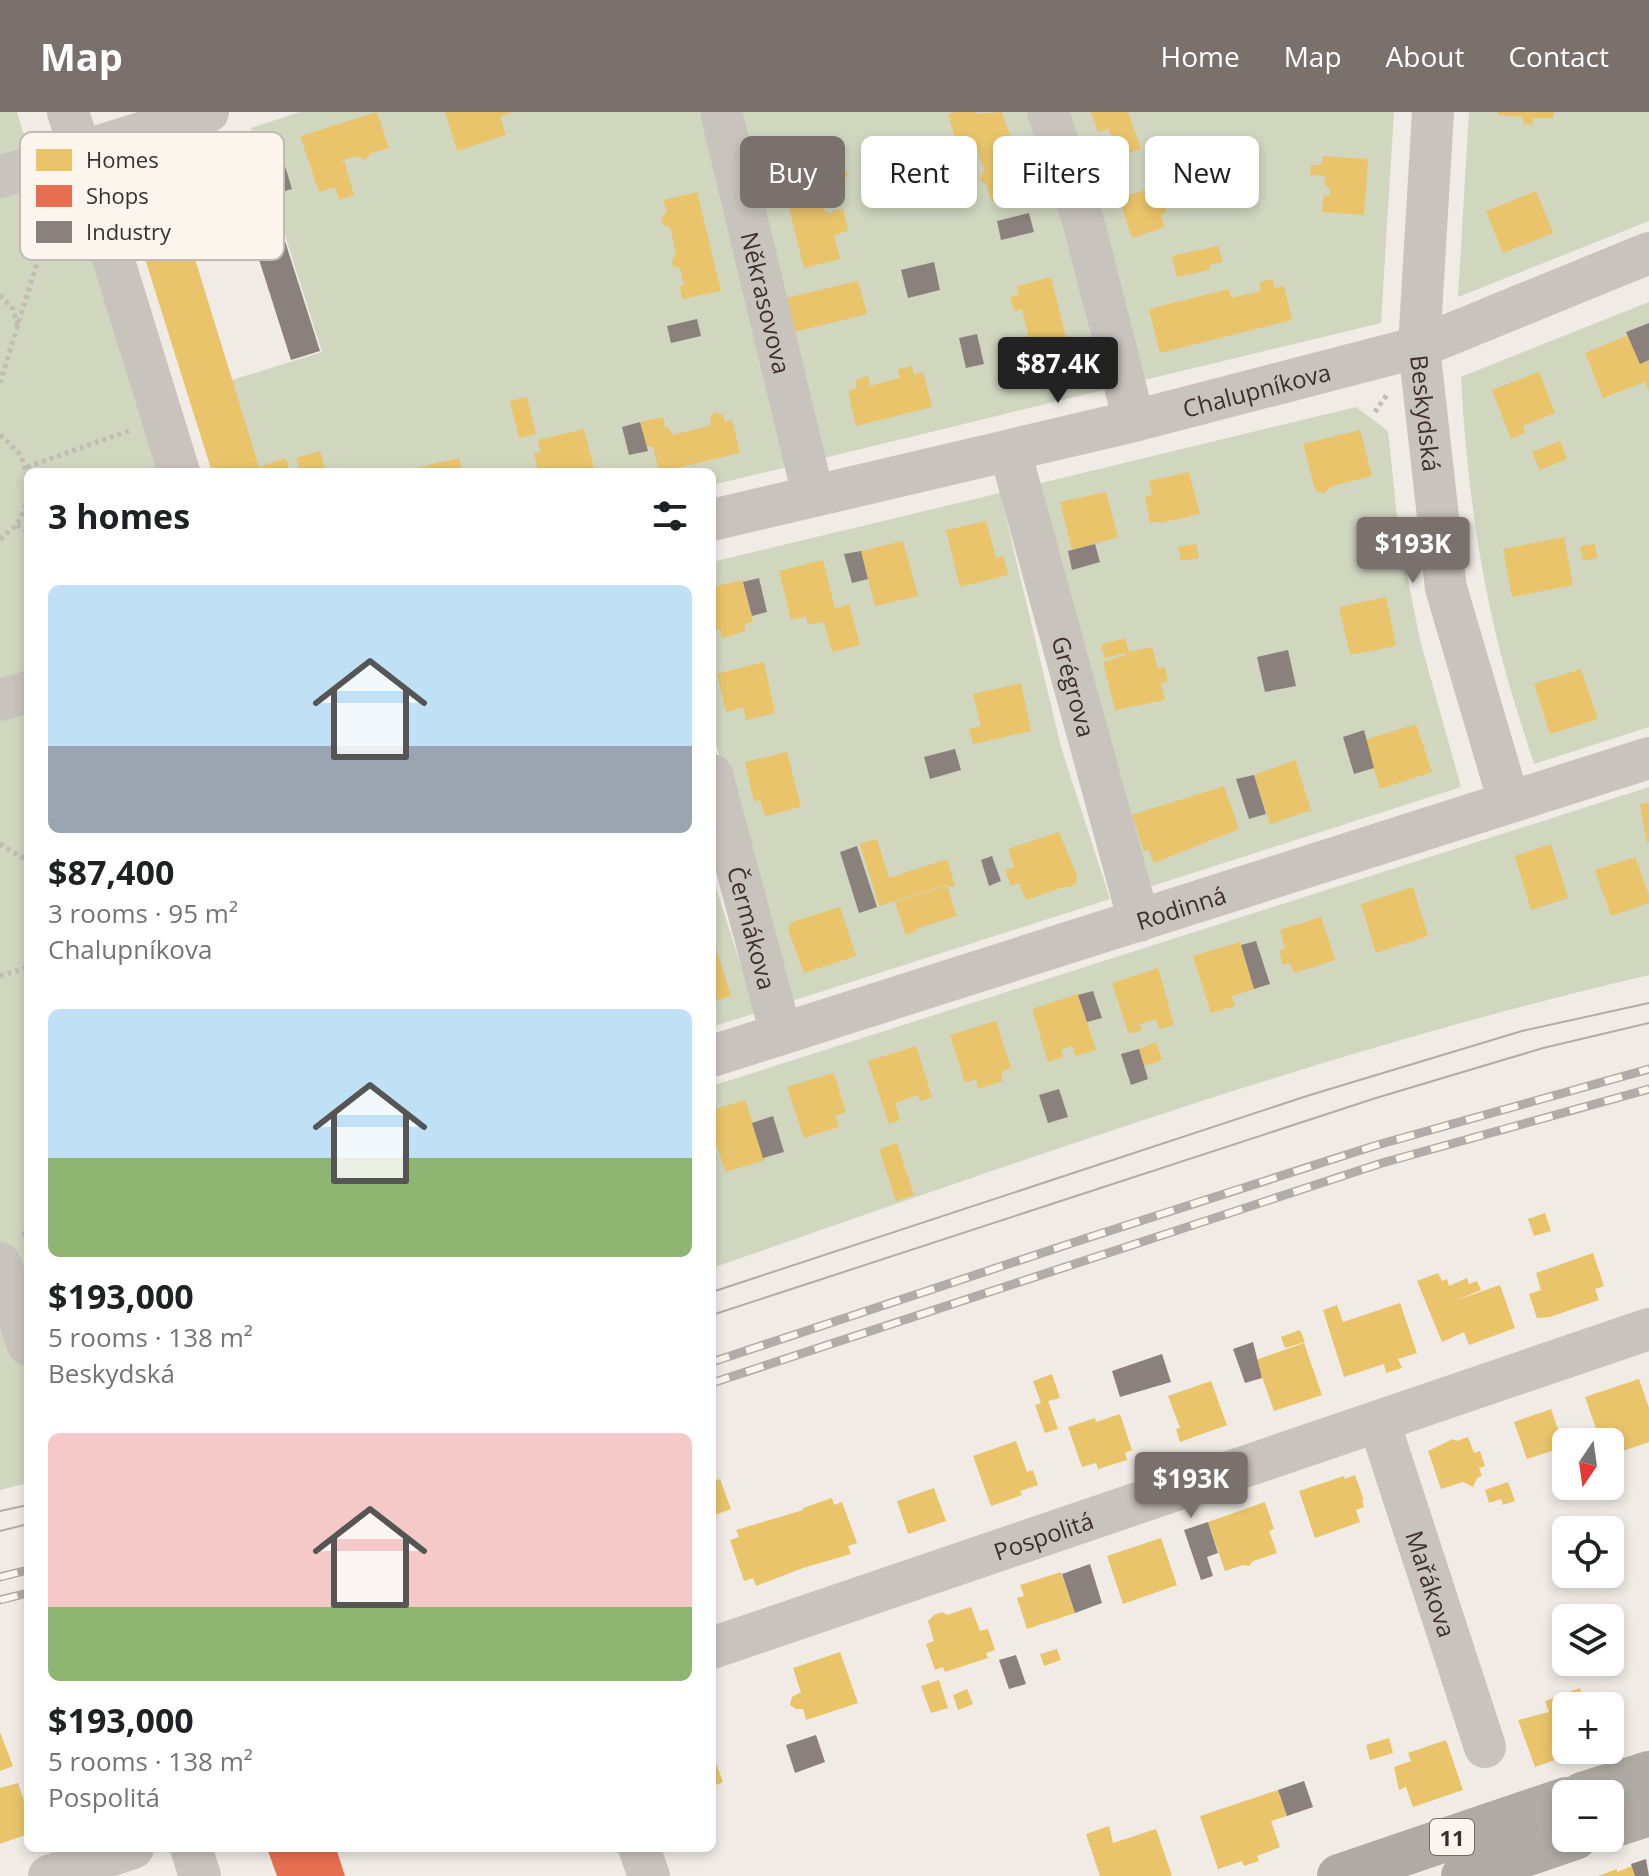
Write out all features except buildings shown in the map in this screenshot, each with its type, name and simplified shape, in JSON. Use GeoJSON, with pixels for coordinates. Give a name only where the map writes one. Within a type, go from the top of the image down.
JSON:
{"type":"FeatureCollection","features":[{"type":"Feature","properties":{"kind":"highway"},"geometry":{"type":"LineString","coordinates":[[1624,1781],[1649,1773]]}},
{"type":"Feature","properties":{"kind":"highway","name":"11"},"geometry":{"type":"LineString","coordinates":[[1339,1876],[1552,1804]]}},
{"type":"Feature","properties":{"kind":"highway"},"geometry":{"type":"LineString","coordinates":[[1624,1822],[1649,1814]]}},
{"type":"Feature","properties":{"kind":"highway","name":"11"},"geometry":{"type":"LineString","coordinates":[[1463,1876],[1552,1846]]}},
{"type":"Feature","properties":{"kind":"street"},"geometry":{"type":"LineString","coordinates":[[68,112],[74,132]]}},
{"type":"Feature","properties":{"kind":"street"},"geometry":{"type":"LineString","coordinates":[[166,132],[208,112]]}},
{"type":"Feature","properties":{"kind":"street","name":"Někrasovova"},"geometry":{"type":"LineString","coordinates":[[721,112],[813,495]]}},
{"type":"Feature","properties":{"kind":"street"},"geometry":{"type":"LineString","coordinates":[[1048,112],[1084,224],[1134,421]]}},
{"type":"Feature","properties":{"kind":"street","name":"Beskydská"},"geometry":{"type":"LineString","coordinates":[[1433,112],[1419,347],[1446,588],[1509,802]]}},
{"type":"Feature","properties":{"kind":"street"},"geometry":{"type":"LineString","coordinates":[[0,177],[20,175]]}},
{"type":"Feature","properties":{"kind":"street","name":"Chalupníkova"},"geometry":{"type":"LineString","coordinates":[[716,519],[1134,421],[1419,347],[1649,253]]}},
{"type":"Feature","properties":{"kind":"street"},"geometry":{"type":"LineString","coordinates":[[113,260],[178,468]]}},
{"type":"Feature","properties":{"kind":"street","name":"Grégrova"},"geometry":{"type":"LineString","coordinates":[[1010,451],[1139,921]]}},
{"type":"Feature","properties":{"kind":"street"},"geometry":{"type":"LineString","coordinates":[[0,700],[24,693]]}},
{"type":"Feature","properties":{"kind":"street","name":"Rodinná"},"geometry":{"type":"LineString","coordinates":[[716,1055],[1649,758]]}},
{"type":"Feature","properties":{"kind":"street","name":"Čermákova"},"geometry":{"type":"LineString","coordinates":[[716,790],[781,1034]]}},
{"type":"Feature","properties":{"kind":"street"},"geometry":{"type":"LineString","coordinates":[[9,1281],[24,1332]]}},
{"type":"Feature","properties":{"kind":"street","name":"Pospolitá"},"geometry":{"type":"LineString","coordinates":[[716,1647],[1649,1329]]}},
{"type":"Feature","properties":{"kind":"street","name":"Mařákova"},"geometry":{"type":"LineString","coordinates":[[1379,1422],[1485,1747]]}},
{"type":"Feature","properties":{"kind":"street"},"geometry":{"type":"LineString","coordinates":[[49,1876],[121,1852]]}},
{"type":"Feature","properties":{"kind":"street"},"geometry":{"type":"LineString","coordinates":[[192,1852],[200,1876]]}},
{"type":"Feature","properties":{"kind":"street"},"geometry":{"type":"LineString","coordinates":[[640,1852],[649,1876]]}},
{"type":"Feature","properties":{"kind":"path"},"geometry":{"type":"LineString","coordinates":[[0,384],[38,260]]}},
{"type":"Feature","properties":{"kind":"path"},"geometry":{"type":"LineString","coordinates":[[0,295],[13,309],[18,328]]}},
{"type":"Feature","properties":{"kind":"path"},"geometry":{"type":"LineString","coordinates":[[0,435],[11,443],[27,467],[162,419]]}},
{"type":"Feature","properties":{"kind":"path"},"geometry":{"type":"LineString","coordinates":[[0,539],[17,525],[24,510]]}},
{"type":"Feature","properties":{"kind":"path"},"geometry":{"type":"LineString","coordinates":[[17,525],[24,529]]}},
{"type":"Feature","properties":{"kind":"path"},"geometry":{"type":"LineString","coordinates":[[0,844],[24,859]]}},
{"type":"Feature","properties":{"kind":"path"},"geometry":{"type":"LineString","coordinates":[[0,976],[24,968]]}},
{"type":"Feature","properties":{"kind":"green space"},"geometry":{"type":"Polygon","coordinates":[[[0,112],[17,112],[23,132],[20,132],[20,151],[0,157],[0,112]]]}},
{"type":"Feature","properties":{"kind":"green space"},"geometry":{"type":"Polygon","coordinates":[[[300,112],[699,112],[713,154],[787,467],[716,484],[716,468],[211,468],[157,260],[195,260],[232,380],[322,352],[284,232],[284,132],[252,132],[251,128],[300,112]]]}},
{"type":"Feature","properties":{"kind":"green space"},"geometry":{"type":"Polygon","coordinates":[[[739,112],[1027,112],[1035,136],[993,136],[993,208],[1058,208],[1103,390],[824,458],[763,208],[845,208],[845,136],[745,136],[739,112]]]}},
{"type":"Feature","properties":{"kind":"green space"},"geometry":{"type":"Polygon","coordinates":[[[1067,112],[1394,112],[1381,323],[1140,381],[1093,208],[1129,208],[1129,136],[1074,136],[1067,112]]]}},
{"type":"Feature","properties":{"kind":"green space"},"geometry":{"type":"Polygon","coordinates":[[[1469,112],[1649,112],[1649,221],[1458,297],[1469,112]]]}},
{"type":"Feature","properties":{"kind":"green space"},"geometry":{"type":"Polygon","coordinates":[[[20,170],[20,260],[114,260],[178,468],[24,468],[24,1278],[0,1263],[0,177],[20,170]]]}},
{"type":"Feature","properties":{"kind":"green space"},"geometry":{"type":"Polygon","coordinates":[[[1649,302],[1649,727],[1534,764],[1505,670],[1481,561],[1470,488],[1461,377],[1649,302]]]}},
{"type":"Feature","properties":{"kind":"green space"},"geometry":{"type":"Polygon","coordinates":[[[1356,407],[1388,431],[1399,535],[1420,640],[1461,787],[1146,888],[1037,484],[1356,407]]]}},
{"type":"Feature","properties":{"kind":"green space"},"geometry":{"type":"Polygon","coordinates":[[[1000,493],[1061,747],[1110,899],[792,1001],[736,825],[716,742],[716,561],[1000,493]]]}},
{"type":"Feature","properties":{"kind":"green space"},"geometry":{"type":"Polygon","coordinates":[[[1649,787],[1649,975],[1530,1004],[1294,1072],[1060,1148],[716,1267],[716,1085],[1649,787]]]}},
{"type":"Feature","properties":{"kind":"green space"},"geometry":{"type":"Polygon","coordinates":[[[716,888],[756,1013],[716,1026],[716,888]]]}},
{"type":"Feature","properties":{"kind":"green space"},"geometry":{"type":"Polygon","coordinates":[[[24,1305],[24,1484],[0,1490],[0,1314],[24,1305]]]}},
{"type":"Feature","properties":{"kind":"tram line"},"geometry":{"type":"LineString","coordinates":[[716,1291],[1310,1095],[1522,1031],[1649,1003]]}},
{"type":"Feature","properties":{"kind":"tram line"},"geometry":{"type":"LineString","coordinates":[[716,1314],[1376,1098],[1543,1048],[1649,1023]]}},
{"type":"Feature","properties":{"kind":"tram line"},"geometry":{"type":"LineString","coordinates":[[0,1511],[24,1506]]}},
{"type":"Feature","properties":{"kind":"tram line"},"geometry":{"type":"LineString","coordinates":[[0,1531],[24,1525]]}},
{"type":"Feature","properties":{"kind":"railway"},"geometry":{"type":"LineString","coordinates":[[716,1361],[1377,1145],[1649,1069]]}},
{"type":"Feature","properties":{"kind":"railway"},"geometry":{"type":"LineString","coordinates":[[716,1382],[1382,1163],[1649,1089]]}},
{"type":"Feature","properties":{"kind":"railway"},"geometry":{"type":"LineString","coordinates":[[0,1577],[24,1571]]}},
{"type":"Feature","properties":{"kind":"railway"},"geometry":{"type":"LineString","coordinates":[[0,1600],[24,1594]]}}]}
